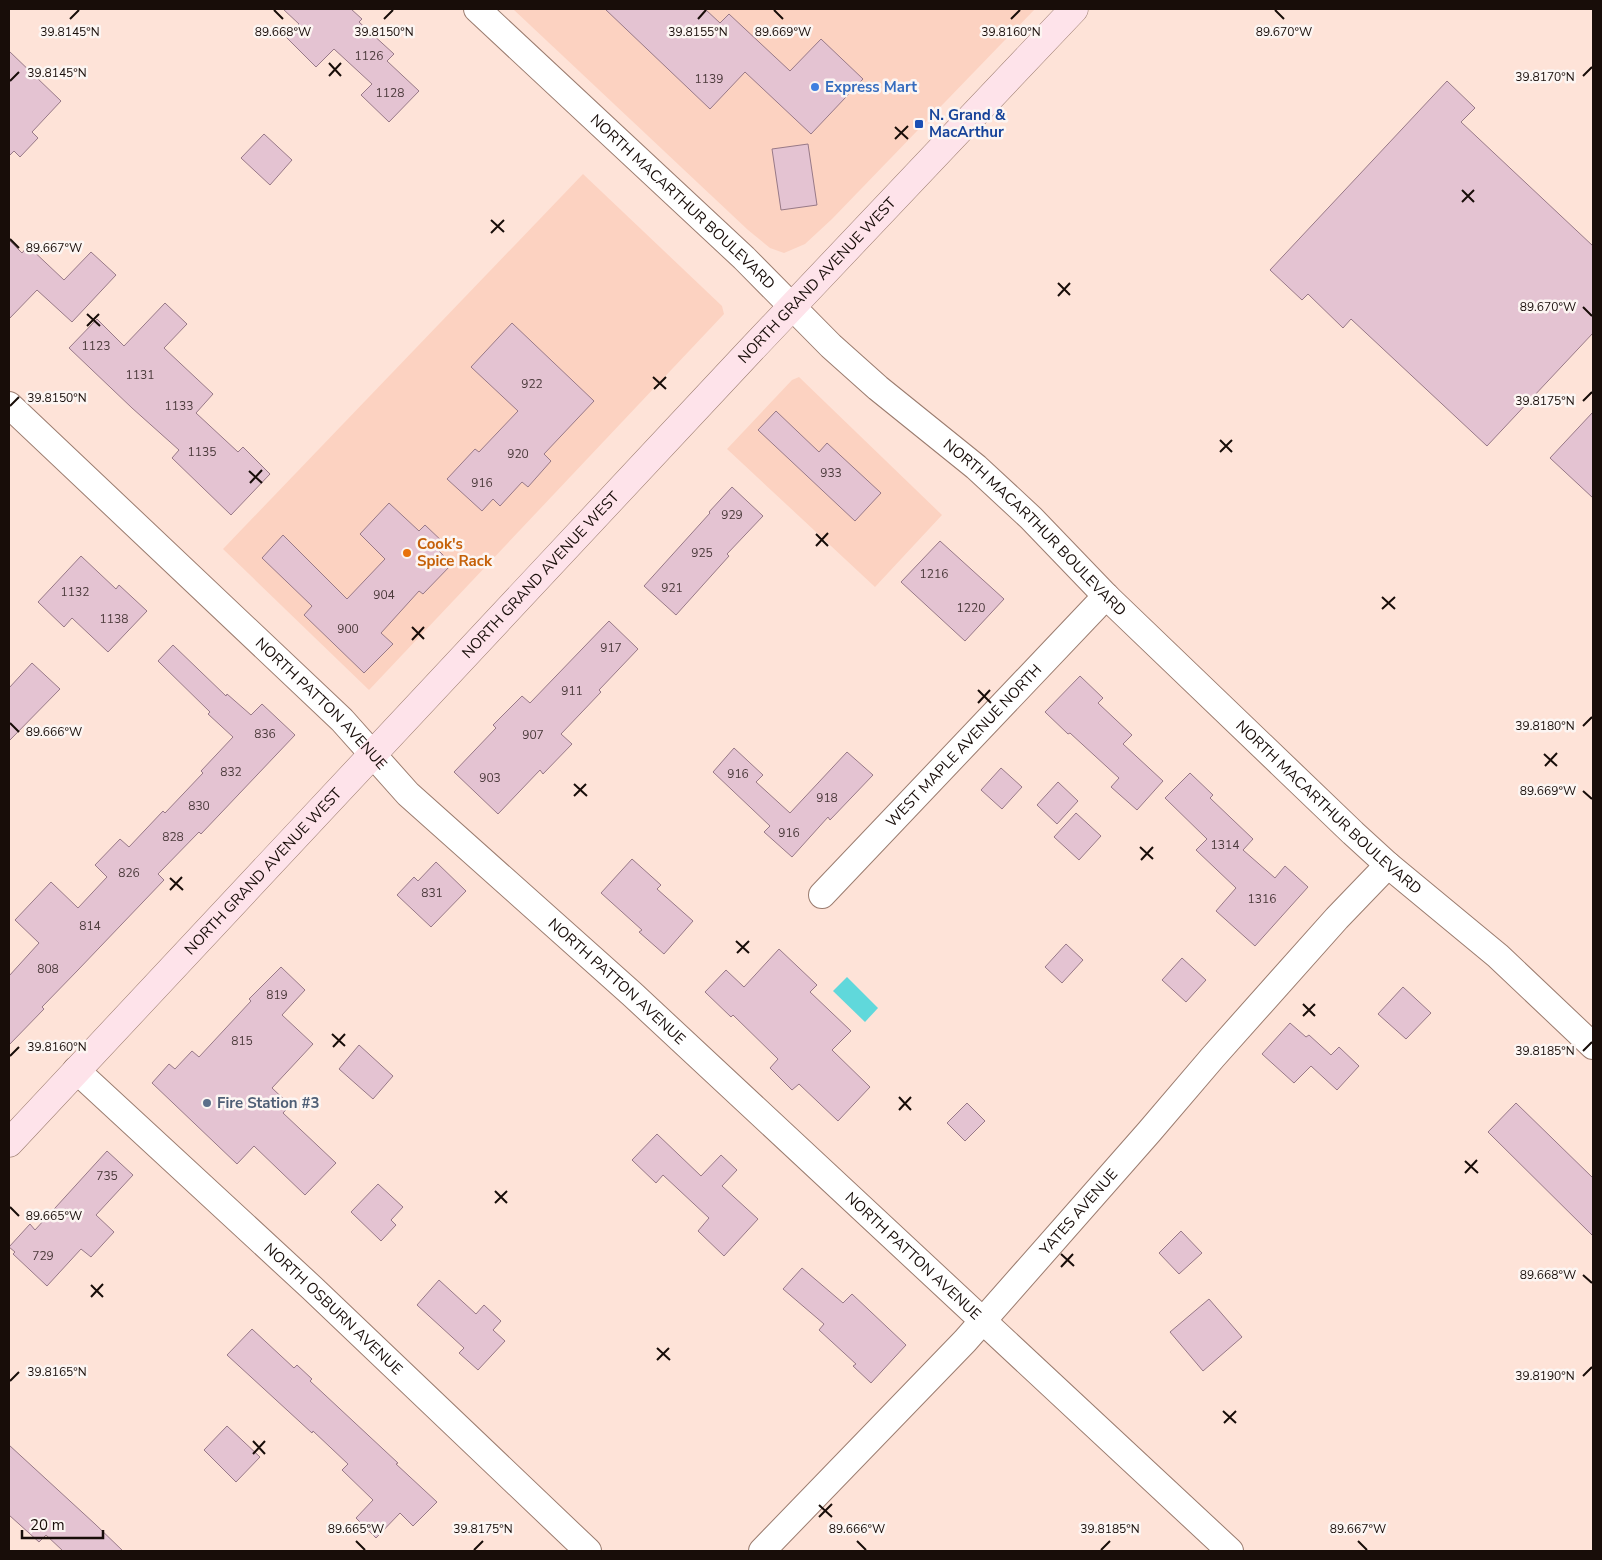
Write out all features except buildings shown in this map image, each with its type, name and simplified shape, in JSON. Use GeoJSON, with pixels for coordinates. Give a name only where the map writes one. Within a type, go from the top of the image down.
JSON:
{"type":"FeatureCollection","features":[{"type":"Feature","properties":{"kind":"main road","name":"NORTH GRAND AVENUE WEST"},"geometry":{"type":"LineString","coordinates":[[9,1143],[792,307],[1074,9]]}},
{"type":"Feature","properties":{"kind":"street","name":"NORTH MACARTHUR BOULEVARD"},"geometry":{"type":"LineString","coordinates":[[477,9],[744,258],[831,346],[878,388],[976,466],[1031,518],[1106,596],[1388,865],[1498,956],[1593,1046]]}},
{"type":"Feature","properties":{"kind":"street","name":"NORTH PATTON AVENUE"},"geometry":{"type":"LineString","coordinates":[[9,405],[337,716],[408,794],[632,994],[1230,1551]]}},
{"type":"Feature","properties":{"kind":"street","name":"WEST MAPLE AVENUE NORTH"},"geometry":{"type":"LineString","coordinates":[[822,896],[1106,596]]}},
{"type":"Feature","properties":{"kind":"street","name":"YATES AVENUE"},"geometry":{"type":"LineString","coordinates":[[762,1551],[965,1341],[1213,1057],[1337,918],[1388,865]]}},
{"type":"Feature","properties":{"kind":"street","name":"NORTH OSBURN AVENUE"},"geometry":{"type":"LineString","coordinates":[[76,1070],[312,1288],[588,1551]]}},
{"type":"Feature","properties":{"kind":"shaded area"},"geometry":{"type":"Polygon","coordinates":[[[513,9],[1035,9],[832,219],[805,244],[784,253],[770,248],[748,230],[513,9]]]}},
{"type":"Feature","properties":{"kind":"shaded area"},"geometry":{"type":"Polygon","coordinates":[[[583,174],[722,306],[724,314],[369,690],[223,549],[583,174]]]}},
{"type":"Feature","properties":{"kind":"shaded area"},"geometry":{"type":"Polygon","coordinates":[[[799,377],[942,515],[875,587],[727,449],[792,380],[799,377]]]}},
{"type":"Feature","properties":{"kind":"water"},"geometry":{"type":"Polygon","coordinates":[[[847,977],[878,1008],[865,1022],[833,991],[847,977]]]}},
{"type":"Feature","properties":{"kind":"place","name":"Express Mart"},"geometry":{"type":"Point","coordinates":[815,87]}},
{"type":"Feature","properties":{"kind":"place","name":"N. Grand & MacArthur"},"geometry":{"type":"Point","coordinates":[919,124]}},
{"type":"Feature","properties":{"kind":"place","name":"Cook's Spice Rack"},"geometry":{"type":"Point","coordinates":[407,553]}},
{"type":"Feature","properties":{"kind":"place","name":"Fire Station #3"},"geometry":{"type":"Point","coordinates":[207,1103]}}]}
